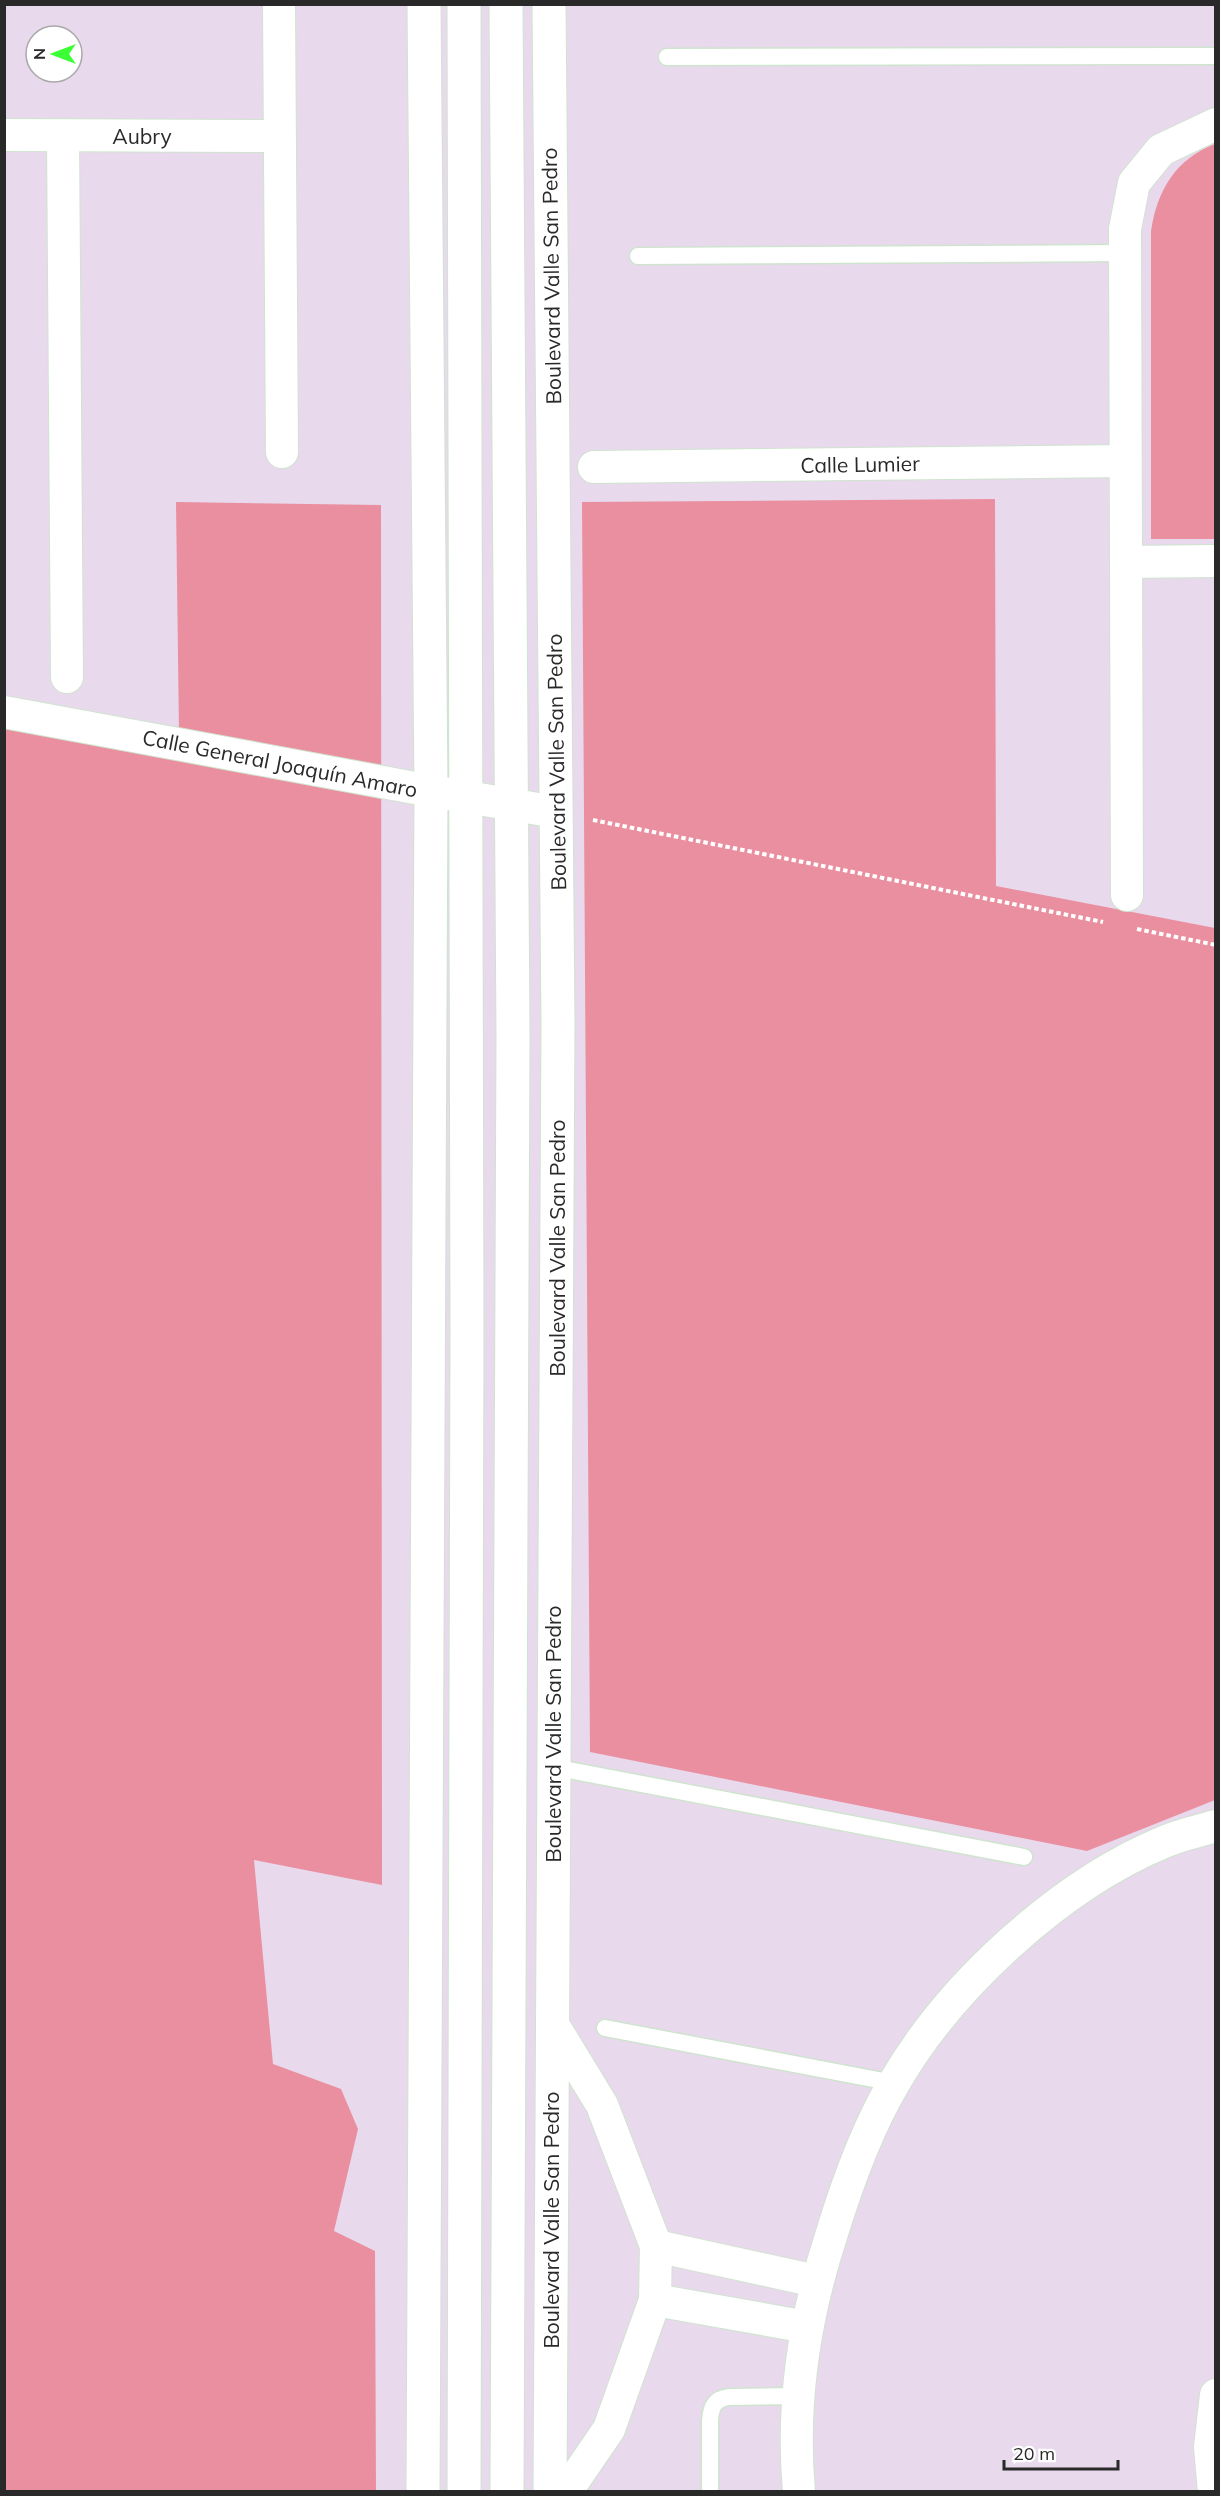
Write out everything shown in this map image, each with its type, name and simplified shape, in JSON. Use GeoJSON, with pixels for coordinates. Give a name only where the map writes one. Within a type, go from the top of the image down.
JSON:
{"type":"FeatureCollection","features":[{"type":"Feature","properties":{"kind":"main road"},"geometry":{"type":"LineString","coordinates":[[423,2492],[431,791],[424,4]]}},
{"type":"Feature","properties":{"kind":"main road"},"geometry":{"type":"LineString","coordinates":[[464,4],[467,1329],[464,2492]]}},
{"type":"Feature","properties":{"kind":"main road","name":"Boulevard Valle San Pedro"},"geometry":{"type":"LineString","coordinates":[[506,4],[513,1060],[507,2492]]}},
{"type":"Feature","properties":{"kind":"main road","name":"Boulevard Valle San Pedro"},"geometry":{"type":"LineString","coordinates":[[549,4],[558,1023],[550,2492]]}},
{"type":"Feature","properties":{"kind":"main road"},"geometry":{"type":"LineString","coordinates":[[425,135],[549,134]]}},
{"type":"Feature","properties":{"kind":"main road"},"geometry":{"type":"LineString","coordinates":[[430,1328],[467,1329]]}},
{"type":"Feature","properties":{"kind":"street"},"geometry":{"type":"LineString","coordinates":[[279,4],[282,452]]}},
{"type":"Feature","properties":{"kind":"street"},"geometry":{"type":"LineString","coordinates":[[1127,896],[1125,229],[1134,183],[1161,150],[1215,124]]}},
{"type":"Feature","properties":{"kind":"street","name":"Aubry"},"geometry":{"type":"LineString","coordinates":[[4,135],[279,136]]}},
{"type":"Feature","properties":{"kind":"street"},"geometry":{"type":"LineString","coordinates":[[63,136],[67,677]]}},
{"type":"Feature","properties":{"kind":"street","name":"Calle Lumier"},"geometry":{"type":"LineString","coordinates":[[594,467],[1125,461]]}},
{"type":"Feature","properties":{"kind":"street"},"geometry":{"type":"LineString","coordinates":[[1126,562],[1215,561]]}},
{"type":"Feature","properties":{"kind":"street","name":"Calle General Joaquín Amaro"},"geometry":{"type":"LineString","coordinates":[[4,712],[556,812]]}},
{"type":"Feature","properties":{"kind":"street"},"geometry":{"type":"LineString","coordinates":[[799,2492],[799,2396],[807,2327],[816,2281],[843,2197],[894,2083],[928,2034],[973,1979],[1034,1922],[1115,1866],[1164,1842],[1215,1826]]}},
{"type":"Feature","properties":{"kind":"street"},"geometry":{"type":"LineString","coordinates":[[552,2023],[602,2105],[656,2246],[655,2300],[609,2429],[566,2492]]}},
{"type":"Feature","properties":{"kind":"street"},"geometry":{"type":"LineString","coordinates":[[656,2246],[816,2281]]}},
{"type":"Feature","properties":{"kind":"street"},"geometry":{"type":"LineString","coordinates":[[655,2300],[807,2327]]}},
{"type":"Feature","properties":{"kind":"street"},"geometry":{"type":"LineString","coordinates":[[1214,2492],[1210,2447],[1215,2395]]}},
{"type":"Feature","properties":{"kind":"lane"},"geometry":{"type":"LineString","coordinates":[[667,57],[1215,56]]}},
{"type":"Feature","properties":{"kind":"lane"},"geometry":{"type":"LineString","coordinates":[[638,256],[1125,253]]}},
{"type":"Feature","properties":{"kind":"lane"},"geometry":{"type":"LineString","coordinates":[[553,1767],[1024,1857]]}},
{"type":"Feature","properties":{"kind":"lane"},"geometry":{"type":"LineString","coordinates":[[605,2028],[894,2083]]}},
{"type":"Feature","properties":{"kind":"lane"},"geometry":{"type":"LineString","coordinates":[[710,2492],[710,2421],[714,2403],[720,2398],[729,2397],[799,2396]]}},
{"type":"Feature","properties":{"kind":"path"},"geometry":{"type":"LineString","coordinates":[[556,812],[1111,924]]}},
{"type":"Feature","properties":{"kind":"path"},"geometry":{"type":"LineString","coordinates":[[1135,928],[1215,945]]}},
{"type":"Feature","properties":{"kind":"shaded area"},"geometry":{"type":"Polygon","coordinates":[[[1215,144],[1215,539],[1151,539],[1151,231],[1158,202],[1179,167],[1201,150],[1215,144]]]}},
{"type":"Feature","properties":{"kind":"shaded area"},"geometry":{"type":"Polygon","coordinates":[[[995,499],[996,886],[1215,928],[1215,1800],[1087,1851],[590,1752],[582,502],[995,499]]]}},
{"type":"Feature","properties":{"kind":"shaded area"},"geometry":{"type":"Polygon","coordinates":[[[176,502],[381,505],[382,1885],[254,1860],[273,2064],[341,2089],[358,2129],[334,2231],[375,2251],[376,2491],[5,2491],[4,698],[179,733],[176,502]]]}}]}
